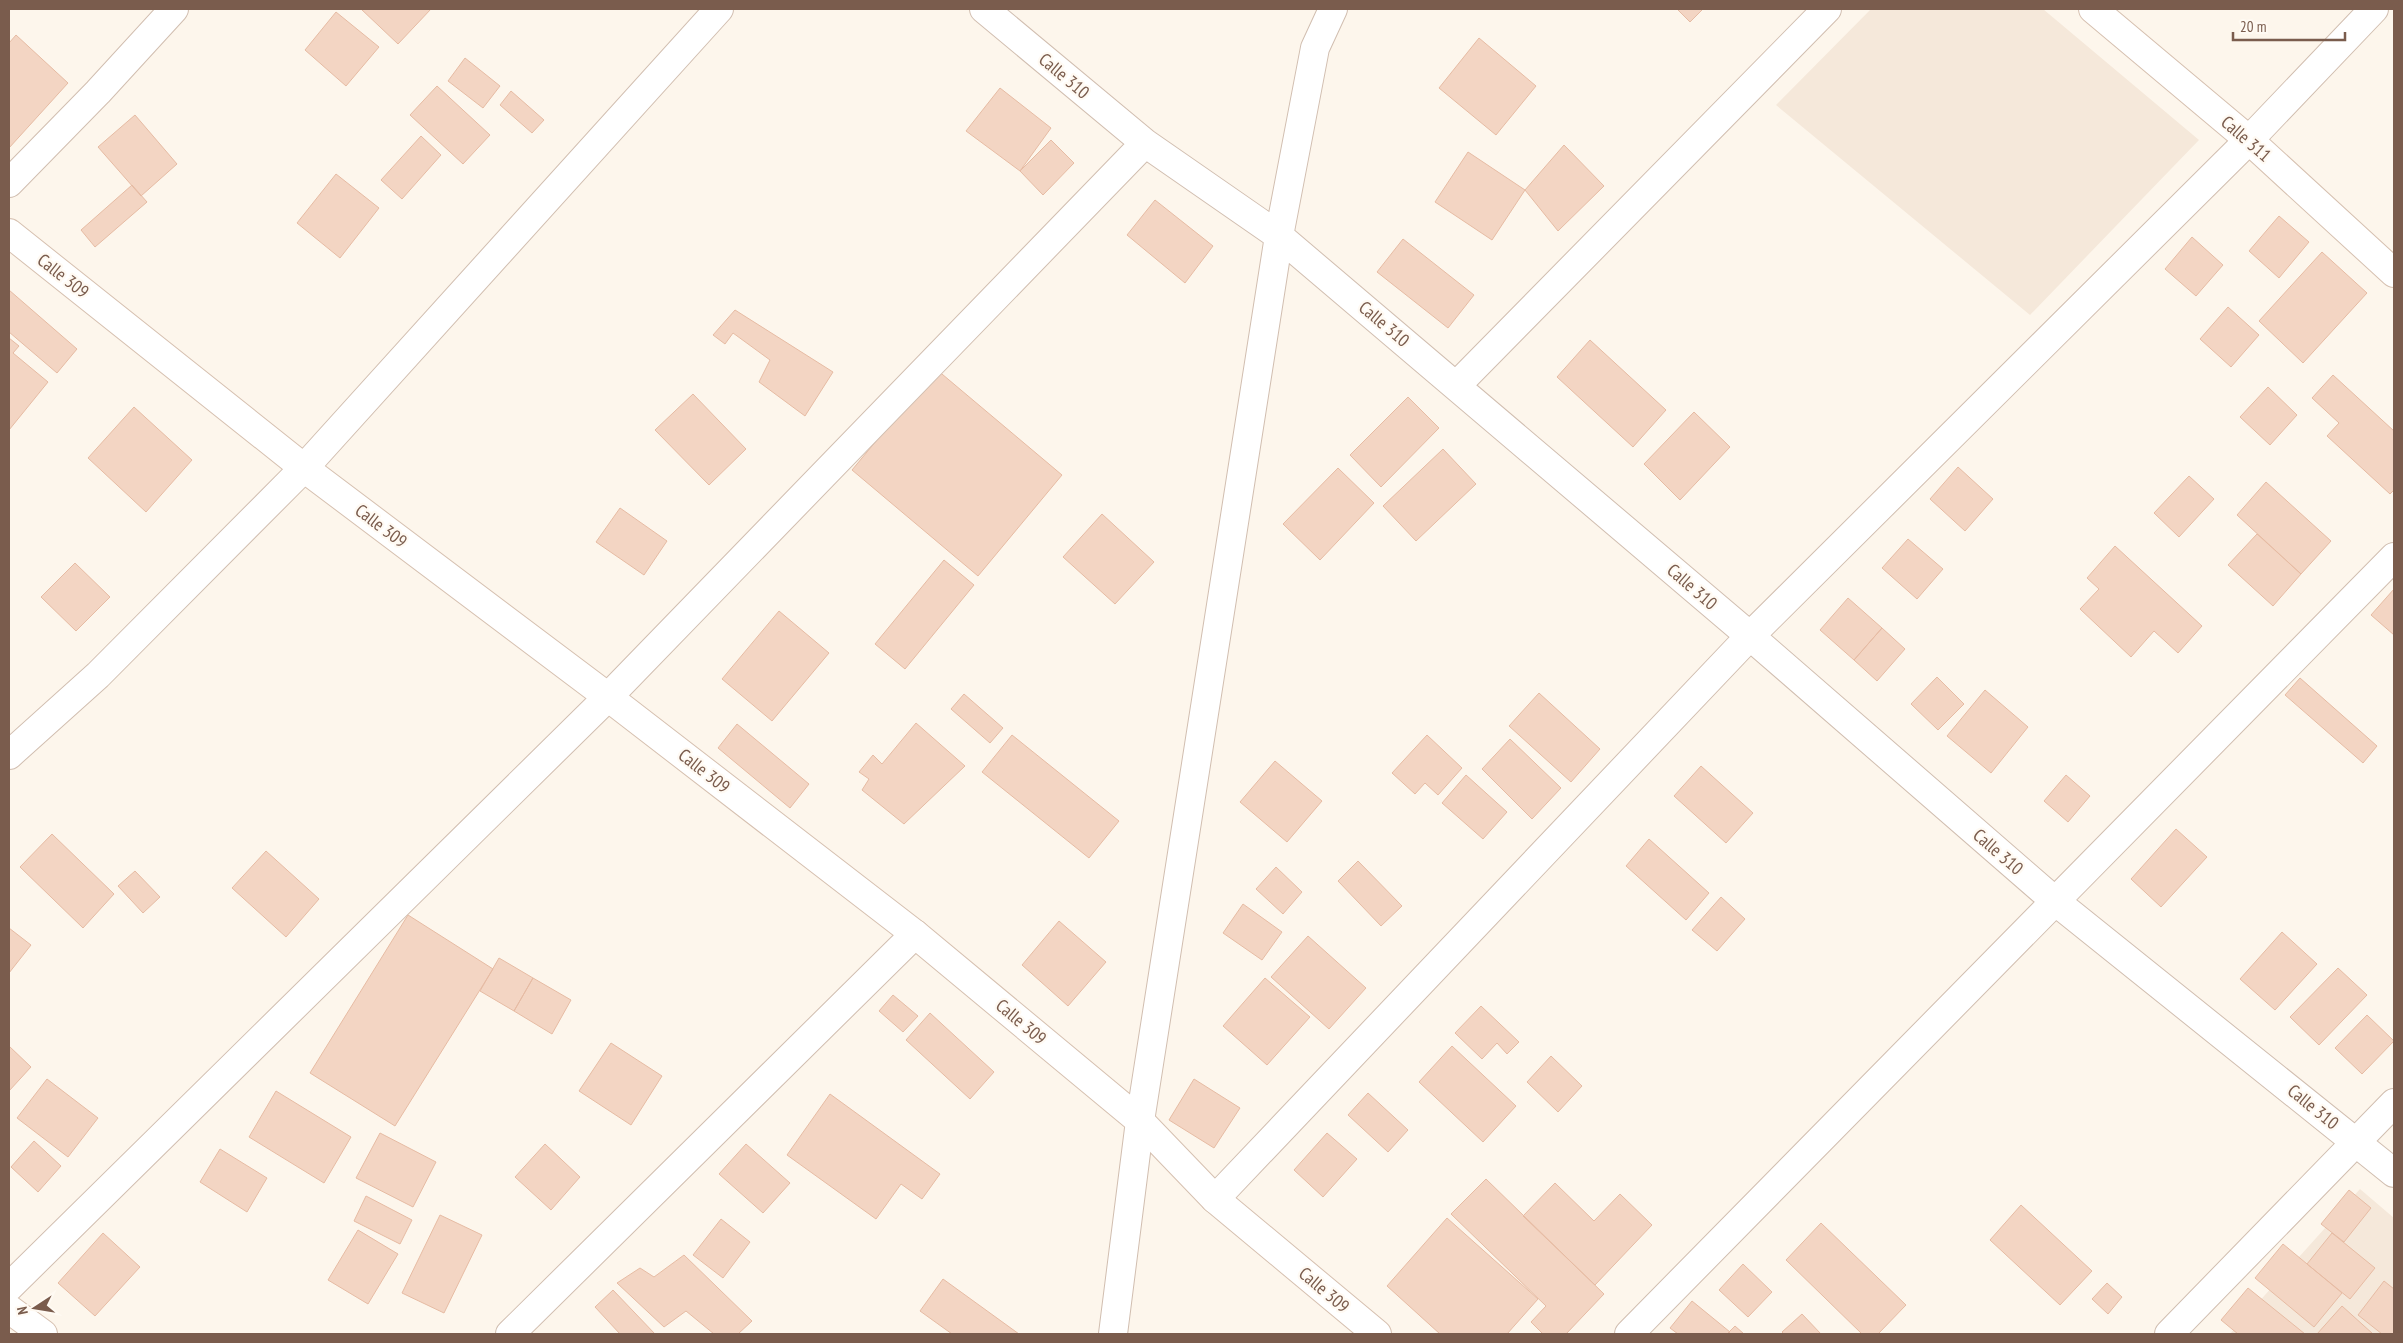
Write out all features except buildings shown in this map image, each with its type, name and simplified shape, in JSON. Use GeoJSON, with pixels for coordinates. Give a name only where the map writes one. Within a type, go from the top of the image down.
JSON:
{"type":"FeatureCollection","features":[{"type":"Feature","properties":{"kind":"street"},"geometry":{"type":"LineString","coordinates":[[9,184],[98,92],[174,9]]}},
{"type":"Feature","properties":{"kind":"street"},"geometry":{"type":"LineString","coordinates":[[9,755],[98,675],[304,468],[719,9]]}},
{"type":"Feature","properties":{"kind":"street","name":"Calle 310"},"geometry":{"type":"LineString","coordinates":[[984,9],[1145,143],[1279,236],[1457,385],[1750,636],[2055,901],[2394,1172]]}},
{"type":"Feature","properties":{"kind":"street"},"geometry":{"type":"LineString","coordinates":[[1113,1334],[1140,1121],[1279,236],[1315,48],[1333,9]]}},
{"type":"Feature","properties":{"kind":"street"},"geometry":{"type":"LineString","coordinates":[[1457,385],[1827,9]]}},
{"type":"Feature","properties":{"kind":"street","name":"Calle 311"},"geometry":{"type":"LineString","coordinates":[[2093,9],[2249,140],[2394,273]]}},
{"type":"Feature","properties":{"kind":"street"},"geometry":{"type":"LineString","coordinates":[[1215,1199],[1750,636],[2249,140],[2374,9]]}},
{"type":"Feature","properties":{"kind":"street"},"geometry":{"type":"LineString","coordinates":[[9,1286],[608,697],[1145,143]]}},
{"type":"Feature","properties":{"kind":"street","name":"Calle 309"},"geometry":{"type":"LineString","coordinates":[[9,234],[304,468],[608,697],[915,934],[1140,1121],[1215,1199],[1378,1334]]}},
{"type":"Feature","properties":{"kind":"street"},"geometry":{"type":"LineString","coordinates":[[1629,1334],[2394,557]]}},
{"type":"Feature","properties":{"kind":"street"},"geometry":{"type":"LineString","coordinates":[[510,1334],[915,934]]}},
{"type":"Feature","properties":{"kind":"street"},"geometry":{"type":"LineString","coordinates":[[2169,1334],[2394,1103]]}},
{"type":"Feature","properties":{"kind":"street"},"geometry":{"type":"LineString","coordinates":[[9,1309],[43,1334]]}},
{"type":"Feature","properties":{"kind":"shaded area"},"geometry":{"type":"Polygon","coordinates":[[[1871,9],[2043,9],[2199,140],[2030,315],[1776,105],[1871,9]]]}},
{"type":"Feature","properties":{"kind":"shaded area"},"geometry":{"type":"Polygon","coordinates":[[[2360,1189],[2394,1218],[2394,1334],[2230,1334],[2360,1189]]]}}]}
